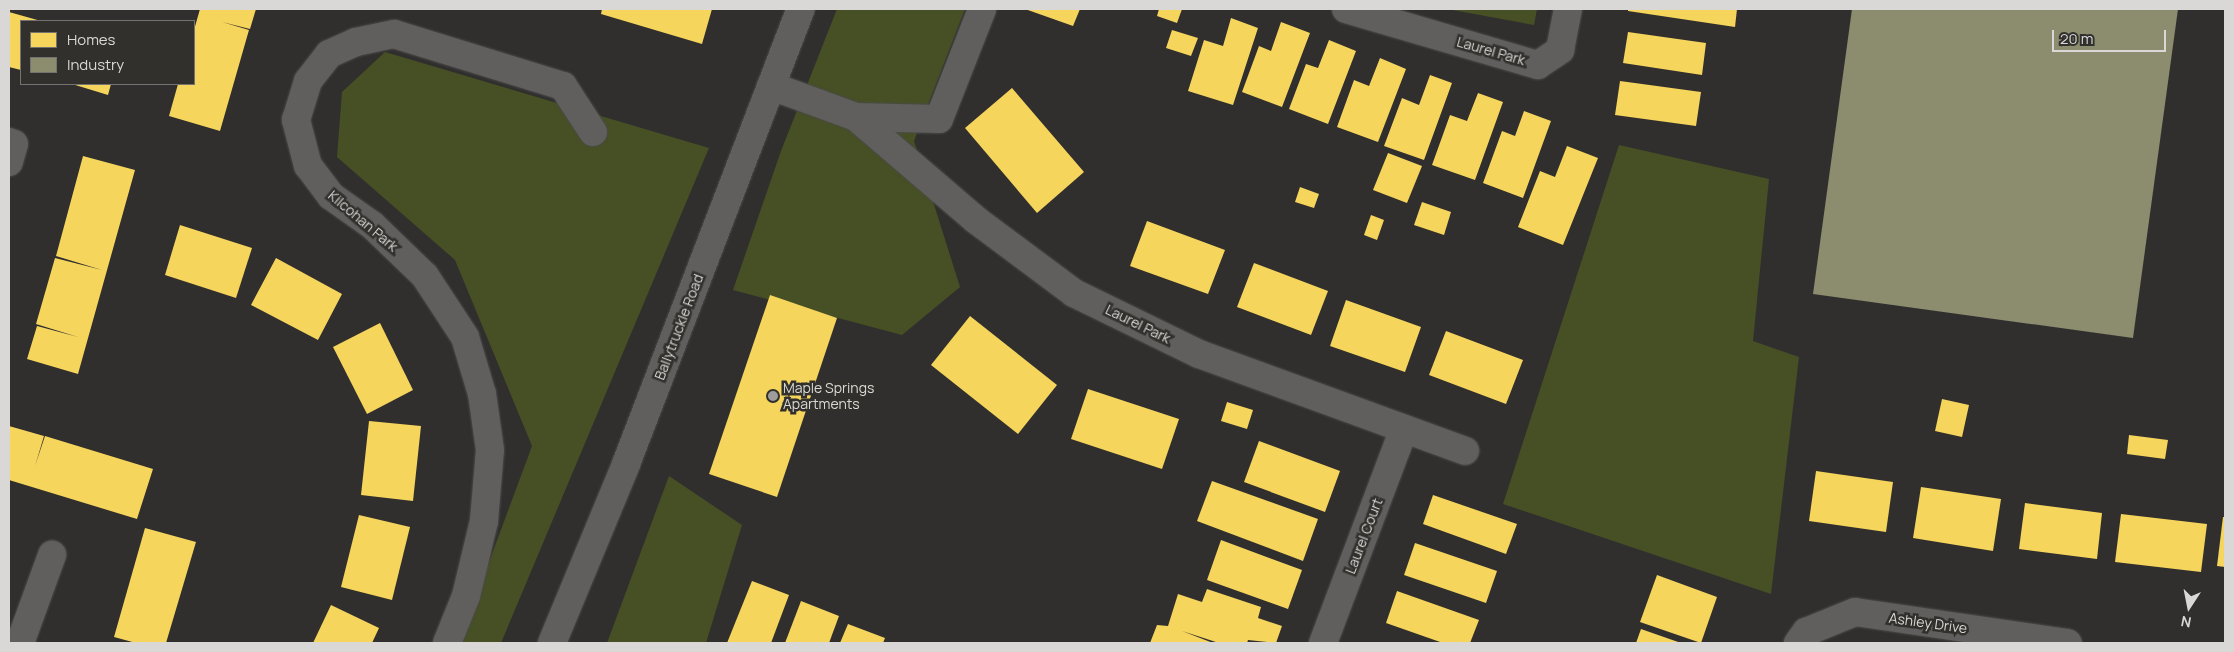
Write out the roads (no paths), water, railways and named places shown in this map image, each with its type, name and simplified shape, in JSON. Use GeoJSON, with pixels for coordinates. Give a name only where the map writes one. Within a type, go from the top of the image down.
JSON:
{"type":"FeatureCollection","features":[{"type":"Feature","properties":{"kind":"street","name":"Ballytruckle Road"},"geometry":{"type":"LineString","coordinates":[[552,643],[626,464],[801,9]]}},
{"type":"Feature","properties":{"kind":"street","name":"Laurel Park"},"geometry":{"type":"LineString","coordinates":[[771,86],[856,117],[939,119],[982,9]]}},
{"type":"Feature","properties":{"kind":"street","name":"Laurel Park"},"geometry":{"type":"LineString","coordinates":[[1346,9],[1380,13],[1538,65],[1560,50],[1568,9]]}},
{"type":"Feature","properties":{"kind":"street","name":"Kilcohan Park"},"geometry":{"type":"LineString","coordinates":[[447,643],[466,596],[484,522],[490,450],[482,394],[465,337],[425,276],[372,225],[332,196],[308,166],[296,120],[308,81],[329,54],[356,42],[394,34],[563,86],[593,132]]}},
{"type":"Feature","properties":{"kind":"street","name":"Laurel Park"},"geometry":{"type":"LineString","coordinates":[[856,117],[976,220],[1074,293],[1199,354],[1465,451]]}},
{"type":"Feature","properties":{"kind":"street"},"geometry":{"type":"LineString","coordinates":[[9,142],[14,144],[9,162]]}},
{"type":"Feature","properties":{"kind":"street","name":"Laurel Court"},"geometry":{"type":"LineString","coordinates":[[1323,643],[1404,429]]}},
{"type":"Feature","properties":{"kind":"street"},"geometry":{"type":"LineString","coordinates":[[20,643],[52,555]]}},
{"type":"Feature","properties":{"kind":"street","name":"Ashley Drive"},"geometry":{"type":"LineString","coordinates":[[1798,643],[1806,632],[1854,612],[2068,643]]}},
{"type":"Feature","properties":{"kind":"place","name":"Maple Springs Apartments"},"geometry":{"type":"Point","coordinates":[773,396]}}]}
